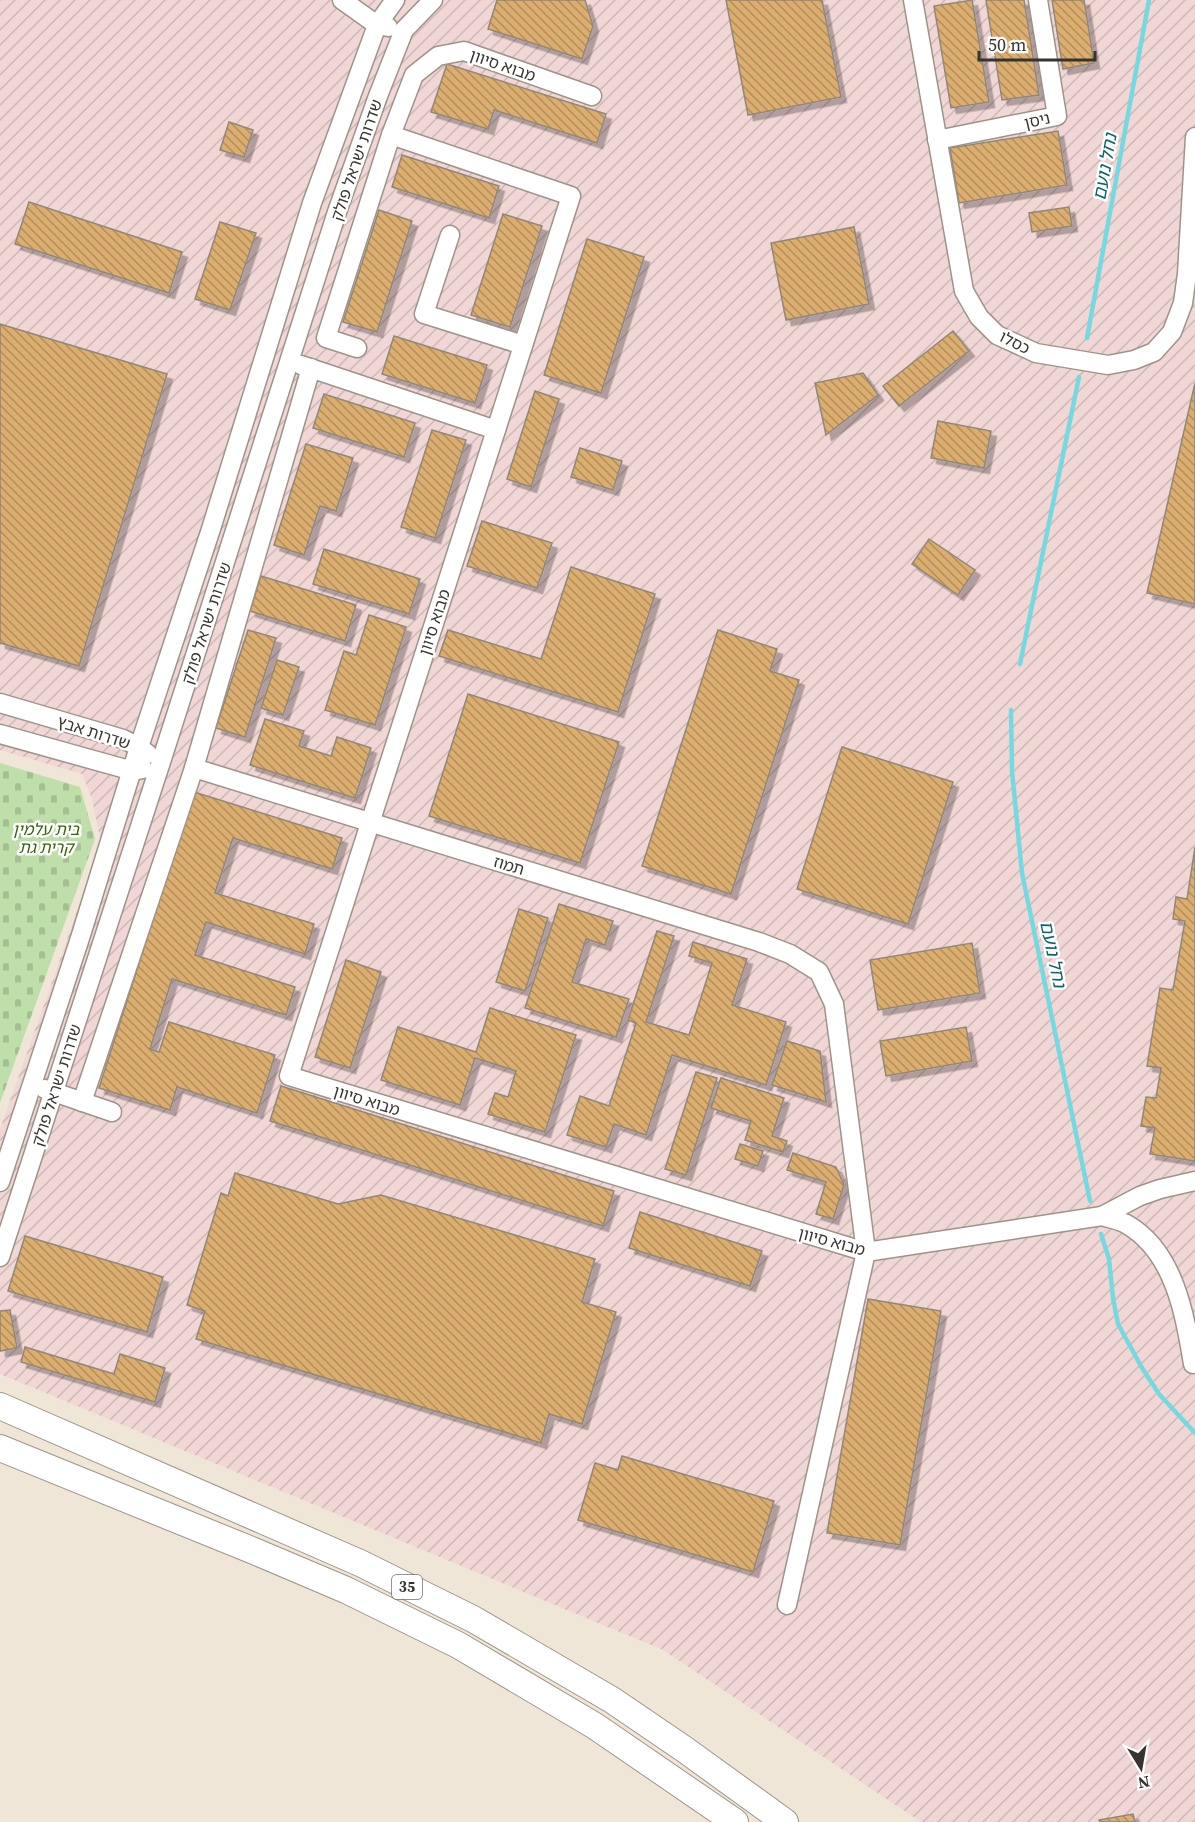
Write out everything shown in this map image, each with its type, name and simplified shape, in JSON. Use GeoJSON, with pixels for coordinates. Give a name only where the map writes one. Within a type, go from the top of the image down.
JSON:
{"type":"FeatureCollection","features":[{"type":"Feature","properties":{"kind":"highway","name":"35"},"geometry":{"type":"LineString","coordinates":[[4,1406],[360,1563],[473,1619],[612,1700],[785,1822]]}},
{"type":"Feature","properties":{"kind":"highway","name":"35"},"geometry":{"type":"LineString","coordinates":[[0,1448],[346,1590],[458,1646],[595,1726],[735,1822]]}},
{"type":"Feature","properties":{"kind":"street"},"geometry":{"type":"LineString","coordinates":[[341,0],[376,25],[404,30]]}},
{"type":"Feature","properties":{"kind":"street"},"geometry":{"type":"LineString","coordinates":[[341,0],[357,23],[362,36],[363,61]]}},
{"type":"Feature","properties":{"kind":"street","name":"שדרות ישראל פולק"},"geometry":{"type":"LineString","coordinates":[[0,1257],[337,212],[404,30],[433,0]]}},
{"type":"Feature","properties":{"kind":"street","name":"כסלו"},"geometry":{"type":"LineString","coordinates":[[912,0],[964,291],[979,317],[997,335],[1036,353],[1108,365],[1134,360],[1154,352],[1172,332],[1190,285],[1195,137]]}},
{"type":"Feature","properties":{"kind":"street","name":"ניסן"},"geometry":{"type":"LineString","coordinates":[[938,140],[1057,116],[1038,0]]}},
{"type":"Feature","properties":{"kind":"street"},"geometry":{"type":"LineString","coordinates":[[389,2],[404,30]]}},
{"type":"Feature","properties":{"kind":"street","name":"שדרות ישראל פולק"},"geometry":{"type":"LineString","coordinates":[[0,1182],[266,354],[312,203],[376,25],[389,2]]}},
{"type":"Feature","properties":{"kind":"street","name":"מבוא סיוון"},"geometry":{"type":"LineString","coordinates":[[592,96],[464,51],[456,52],[438,56],[414,75],[391,135],[571,196],[289,1076],[866,1252],[1102,1216]]}},
{"type":"Feature","properties":{"kind":"street"},"geometry":{"type":"LineString","coordinates":[[357,348],[326,338],[391,135]]}},
{"type":"Feature","properties":{"kind":"street"},"geometry":{"type":"LineString","coordinates":[[450,235],[424,314],[523,345]]}},
{"type":"Feature","properties":{"kind":"street"},"geometry":{"type":"LineString","coordinates":[[266,354],[496,430]]}},
{"type":"Feature","properties":{"kind":"street"},"geometry":{"type":"LineString","coordinates":[[82,1102],[194,768],[311,368]]}},
{"type":"Feature","properties":{"kind":"street","name":"שדרות אבץ"},"geometry":{"type":"LineString","coordinates":[[0,703],[123,739],[139,747],[160,765]]}},
{"type":"Feature","properties":{"kind":"street","name":"שדרות אבץ"},"geometry":{"type":"LineString","coordinates":[[0,734],[133,771],[160,765]]}},
{"type":"Feature","properties":{"kind":"street"},"geometry":{"type":"LineString","coordinates":[[115,766],[124,780],[126,793]]}},
{"type":"Feature","properties":{"kind":"street","name":"תמוז"},"geometry":{"type":"LineString","coordinates":[[194,768],[759,942],[790,954],[819,972],[834,1004],[866,1252]]}},
{"type":"Feature","properties":{"kind":"street"},"geometry":{"type":"LineString","coordinates":[[32,1085],[112,1112]]}},
{"type":"Feature","properties":{"kind":"street"},"geometry":{"type":"LineString","coordinates":[[1102,1216],[1140,1196],[1195,1181]]}},
{"type":"Feature","properties":{"kind":"street"},"geometry":{"type":"LineString","coordinates":[[1102,1216],[1128,1224],[1139,1233],[1170,1274],[1184,1311],[1193,1365]]}},
{"type":"Feature","properties":{"kind":"street"},"geometry":{"type":"LineString","coordinates":[[787,1605],[866,1252]]}},
{"type":"Feature","properties":{"kind":"shaded area"},"geometry":{"type":"Polygon","coordinates":[[[0,0],[1195,0],[1195,1822],[921,1822],[663,1650],[0,1374],[0,1129],[101,843],[92,799],[82,774],[0,750],[0,0]]]}},
{"type":"Feature","properties":{"kind":"green space","name":"בית עלמין קרית גת"},"geometry":{"type":"Polygon","coordinates":[[[0,763],[80,787],[95,839],[0,1103],[0,763]]]}},
{"type":"Feature","properties":{"kind":"building"},"geometry":{"type":"Polygon","coordinates":[[[497,0],[585,0],[593,26],[582,59],[488,29],[497,0]]]}},
{"type":"Feature","properties":{"kind":"building"},"geometry":{"type":"Polygon","coordinates":[[[726,0],[822,0],[841,97],[748,115],[726,0]]]}},
{"type":"Feature","properties":{"kind":"building"},"geometry":{"type":"Polygon","coordinates":[[[972,0],[989,102],[951,108],[934,6],[972,0]]]}},
{"type":"Feature","properties":{"kind":"building"},"geometry":{"type":"Polygon","coordinates":[[[986,0],[1024,0],[1039,95],[1002,100],[986,0]]]}},
{"type":"Feature","properties":{"kind":"building"},"geometry":{"type":"Polygon","coordinates":[[[1052,0],[1084,0],[1094,63],[1063,69],[1052,0]]]}},
{"type":"Feature","properties":{"kind":"building"},"geometry":{"type":"Polygon","coordinates":[[[447,64],[606,114],[597,143],[494,110],[488,129],[431,112],[447,64]]]}},
{"type":"Feature","properties":{"kind":"building"},"geometry":{"type":"Polygon","coordinates":[[[229,122],[253,130],[244,157],[220,150],[229,122]]]}},
{"type":"Feature","properties":{"kind":"building"},"geometry":{"type":"Polygon","coordinates":[[[1058,131],[1067,185],[959,203],[950,148],[1058,131]]]}},
{"type":"Feature","properties":{"kind":"building"},"geometry":{"type":"Polygon","coordinates":[[[402,155],[499,186],[489,218],[392,187],[402,155]]]}},
{"type":"Feature","properties":{"kind":"building"},"geometry":{"type":"Polygon","coordinates":[[[29,202],[182,252],[169,293],[15,244],[29,202]]]}},
{"type":"Feature","properties":{"kind":"building"},"geometry":{"type":"Polygon","coordinates":[[[1069,207],[1072,226],[1032,232],[1029,213],[1069,207]]]}},
{"type":"Feature","properties":{"kind":"building"},"geometry":{"type":"Polygon","coordinates":[[[379,210],[412,221],[377,332],[343,322],[379,210]]]}},
{"type":"Feature","properties":{"kind":"building"},"geometry":{"type":"Polygon","coordinates":[[[503,214],[542,226],[510,327],[471,315],[503,214]]]}},
{"type":"Feature","properties":{"kind":"building"},"geometry":{"type":"Polygon","coordinates":[[[220,222],[256,233],[230,310],[195,299],[220,222]]]}},
{"type":"Feature","properties":{"kind":"building"},"geometry":{"type":"Polygon","coordinates":[[[854,227],[869,304],[786,320],[771,243],[854,227]]]}},
{"type":"Feature","properties":{"kind":"building"},"geometry":{"type":"Polygon","coordinates":[[[587,239],[644,257],[601,393],[544,375],[587,239]]]}},
{"type":"Feature","properties":{"kind":"building"},"geometry":{"type":"Polygon","coordinates":[[[0,324],[167,374],[79,666],[0,643],[0,324]]]}},
{"type":"Feature","properties":{"kind":"building"},"geometry":{"type":"Polygon","coordinates":[[[953,331],[969,351],[899,406],[883,386],[953,331]]]}},
{"type":"Feature","properties":{"kind":"building"},"geometry":{"type":"Polygon","coordinates":[[[394,336],[487,365],[475,403],[382,374],[394,336]]]}},
{"type":"Feature","properties":{"kind":"building"},"geometry":{"type":"Polygon","coordinates":[[[863,373],[878,395],[826,435],[815,383],[863,373]]]}},
{"type":"Feature","properties":{"kind":"building"},"geometry":{"type":"Polygon","coordinates":[[[1195,383],[1195,604],[1147,593],[1195,383]]]}},
{"type":"Feature","properties":{"kind":"building"},"geometry":{"type":"Polygon","coordinates":[[[535,391],[559,399],[531,487],[507,479],[535,391]]]}},
{"type":"Feature","properties":{"kind":"building"},"geometry":{"type":"Polygon","coordinates":[[[324,394],[415,423],[404,457],[313,428],[324,394]]]}},
{"type":"Feature","properties":{"kind":"building"},"geometry":{"type":"Polygon","coordinates":[[[938,421],[991,431],[984,468],[931,458],[938,421]]]}},
{"type":"Feature","properties":{"kind":"building"},"geometry":{"type":"Polygon","coordinates":[[[432,430],[466,440],[435,538],[401,527],[432,430]]]}},
{"type":"Feature","properties":{"kind":"building"},"geometry":{"type":"Polygon","coordinates":[[[306,444],[353,458],[336,511],[320,506],[304,555],[274,545],[306,444]]]}},
{"type":"Feature","properties":{"kind":"building"},"geometry":{"type":"Polygon","coordinates":[[[580,448],[622,461],[613,490],[571,477],[580,448]]]}},
{"type":"Feature","properties":{"kind":"building"},"geometry":{"type":"Polygon","coordinates":[[[482,521],[552,543],[537,588],[467,566],[482,521]]]}},
{"type":"Feature","properties":{"kind":"building"},"geometry":{"type":"Polygon","coordinates":[[[929,539],[975,570],[958,595],[912,564],[929,539]]]}},
{"type":"Feature","properties":{"kind":"building"},"geometry":{"type":"Polygon","coordinates":[[[324,549],[420,579],[409,614],[313,584],[324,549]]]}},
{"type":"Feature","properties":{"kind":"building"},"geometry":{"type":"Polygon","coordinates":[[[571,567],[655,594],[618,712],[439,656],[448,630],[541,659],[571,567]]]}},
{"type":"Feature","properties":{"kind":"building"},"geometry":{"type":"Polygon","coordinates":[[[261,576],[356,605],[345,641],[250,611],[261,576]]]}},
{"type":"Feature","properties":{"kind":"building"},"geometry":{"type":"Polygon","coordinates":[[[369,615],[406,627],[375,725],[325,710],[344,651],[356,655],[369,615]]]}},
{"type":"Feature","properties":{"kind":"building"},"geometry":{"type":"Polygon","coordinates":[[[248,630],[276,638],[245,737],[216,728],[248,630]]]}},
{"type":"Feature","properties":{"kind":"building"},"geometry":{"type":"Polygon","coordinates":[[[718,630],[777,649],[770,671],[799,680],[731,894],[642,866],[718,630]]]}},
{"type":"Feature","properties":{"kind":"building"},"geometry":{"type":"Polygon","coordinates":[[[277,660],[299,667],[283,715],[261,708],[277,660]]]}},
{"type":"Feature","properties":{"kind":"building"},"geometry":{"type":"Polygon","coordinates":[[[468,694],[619,742],[580,863],[429,816],[468,694]]]}},
{"type":"Feature","properties":{"kind":"building"},"geometry":{"type":"Polygon","coordinates":[[[265,719],[304,731],[299,746],[331,756],[337,737],[371,748],[355,798],[250,765],[265,719]]]}},
{"type":"Feature","properties":{"kind":"building"},"geometry":{"type":"Polygon","coordinates":[[[842,747],[953,782],[908,924],[797,889],[842,747]]]}},
{"type":"Feature","properties":{"kind":"building"},"geometry":{"type":"Polygon","coordinates":[[[194,792],[342,838],[332,869],[233,838],[215,893],[314,924],[305,954],[206,922],[195,955],[295,987],[286,1015],[172,979],[150,1049],[159,1052],[169,1022],[275,1055],[257,1113],[177,1087],[170,1110],[99,1088],[194,792]]]}},
{"type":"Feature","properties":{"kind":"building"},"geometry":{"type":"Polygon","coordinates":[[[1195,847],[1195,1161],[1150,1154],[1155,1128],[1141,1126],[1146,1097],[1156,1098],[1161,1068],[1147,1066],[1160,988],[1173,990],[1185,921],[1173,919],[1176,897],[1187,899],[1195,847]]]}},
{"type":"Feature","properties":{"kind":"building"},"geometry":{"type":"Polygon","coordinates":[[[559,904],[613,921],[605,945],[586,939],[572,982],[629,999],[616,1037],[525,1008],[559,904]]]}},
{"type":"Feature","properties":{"kind":"building"},"geometry":{"type":"Polygon","coordinates":[[[519,909],[548,918],[525,991],[496,982],[519,909]]]}},
{"type":"Feature","properties":{"kind":"building"},"geometry":{"type":"Polygon","coordinates":[[[657,931],[674,936],[646,1022],[689,1035],[712,963],[689,956],[693,942],[747,959],[732,1005],[786,1022],[766,1085],[672,1055],[646,1135],[614,1124],[606,1147],[567,1135],[580,1096],[609,1106],[636,1023],[628,1020],[657,931]]]}},
{"type":"Feature","properties":{"kind":"building"},"geometry":{"type":"Polygon","coordinates":[[[972,943],[980,993],[878,1010],[870,960],[972,943]]]}},
{"type":"Feature","properties":{"kind":"building"},"geometry":{"type":"Polygon","coordinates":[[[346,960],[381,972],[350,1068],[315,1057],[346,960]]]}},
{"type":"Feature","properties":{"kind":"building"},"geometry":{"type":"Polygon","coordinates":[[[490,1008],[576,1035],[545,1132],[488,1114],[495,1093],[508,1097],[516,1071],[475,1058],[460,1105],[381,1080],[398,1027],[476,1052],[490,1008]]]}},
{"type":"Feature","properties":{"kind":"building"},"geometry":{"type":"Polygon","coordinates":[[[966,1027],[972,1061],[886,1076],[880,1041],[966,1027]]]}},
{"type":"Feature","properties":{"kind":"building"},"geometry":{"type":"Polygon","coordinates":[[[787,1041],[820,1051],[826,1102],[772,1085],[787,1041]]]}},
{"type":"Feature","properties":{"kind":"building"},"geometry":{"type":"Polygon","coordinates":[[[696,1072],[717,1078],[686,1175],[665,1169],[696,1072]]]}},
{"type":"Feature","properties":{"kind":"building"},"geometry":{"type":"Polygon","coordinates":[[[721,1078],[784,1098],[772,1136],[787,1141],[783,1152],[745,1140],[751,1121],[711,1108],[721,1078]]]}},
{"type":"Feature","properties":{"kind":"building"},"geometry":{"type":"Polygon","coordinates":[[[281,1086],[614,1191],[603,1226],[270,1121],[281,1086]]]}},
{"type":"Feature","properties":{"kind":"building"},"geometry":{"type":"Polygon","coordinates":[[[740,1144],[763,1151],[758,1166],[735,1159],[740,1144]]]}},
{"type":"Feature","properties":{"kind":"building"},"geometry":{"type":"Polygon","coordinates":[[[793,1153],[836,1167],[844,1185],[833,1219],[816,1214],[826,1182],[787,1170],[793,1153]]]}},
{"type":"Feature","properties":{"kind":"building"},"geometry":{"type":"Polygon","coordinates":[[[235,1173],[338,1204],[381,1195],[595,1259],[582,1302],[616,1312],[582,1424],[549,1414],[541,1443],[196,1339],[205,1311],[187,1305],[221,1193],[228,1196],[235,1173]]]}},
{"type":"Feature","properties":{"kind":"building"},"geometry":{"type":"Polygon","coordinates":[[[640,1212],[762,1251],[750,1286],[629,1248],[640,1212]]]}},
{"type":"Feature","properties":{"kind":"building"},"geometry":{"type":"Polygon","coordinates":[[[25,1236],[163,1277],[147,1332],[8,1291],[25,1236]]]}},
{"type":"Feature","properties":{"kind":"building"},"geometry":{"type":"Polygon","coordinates":[[[868,1299],[941,1311],[900,1545],[827,1533],[868,1299]]]}},
{"type":"Feature","properties":{"kind":"building"},"geometry":{"type":"Polygon","coordinates":[[[10,1310],[17,1348],[0,1351],[0,1311],[10,1310]]]}},
{"type":"Feature","properties":{"kind":"building"},"geometry":{"type":"Polygon","coordinates":[[[25,1347],[114,1374],[120,1354],[165,1368],[155,1402],[21,1362],[25,1347]]]}},
{"type":"Feature","properties":{"kind":"building"},"geometry":{"type":"Polygon","coordinates":[[[622,1456],[774,1501],[753,1572],[578,1520],[595,1463],[618,1470],[622,1456]]]}},
{"type":"Feature","properties":{"kind":"building"},"geometry":{"type":"Polygon","coordinates":[[[1133,1814],[1135,1822],[1100,1822],[1099,1820],[1133,1814]]]}},
{"type":"Feature","properties":{"kind":"waterway","name":"נחל נועם"},"geometry":{"type":"LineString","coordinates":[[1087,338],[1149,0]]}},
{"type":"Feature","properties":{"kind":"waterway","name":"נחל נועם"},"geometry":{"type":"LineString","coordinates":[[1020,664],[1079,377]]}},
{"type":"Feature","properties":{"kind":"waterway","name":"נחל נועם"},"geometry":{"type":"LineString","coordinates":[[1011,710],[1012,771],[1022,873],[1090,1201]]}},
{"type":"Feature","properties":{"kind":"waterway","name":"נחל נועם"},"geometry":{"type":"LineString","coordinates":[[1101,1234],[1109,1259],[1118,1324],[1159,1394],[1195,1433]]}}]}
